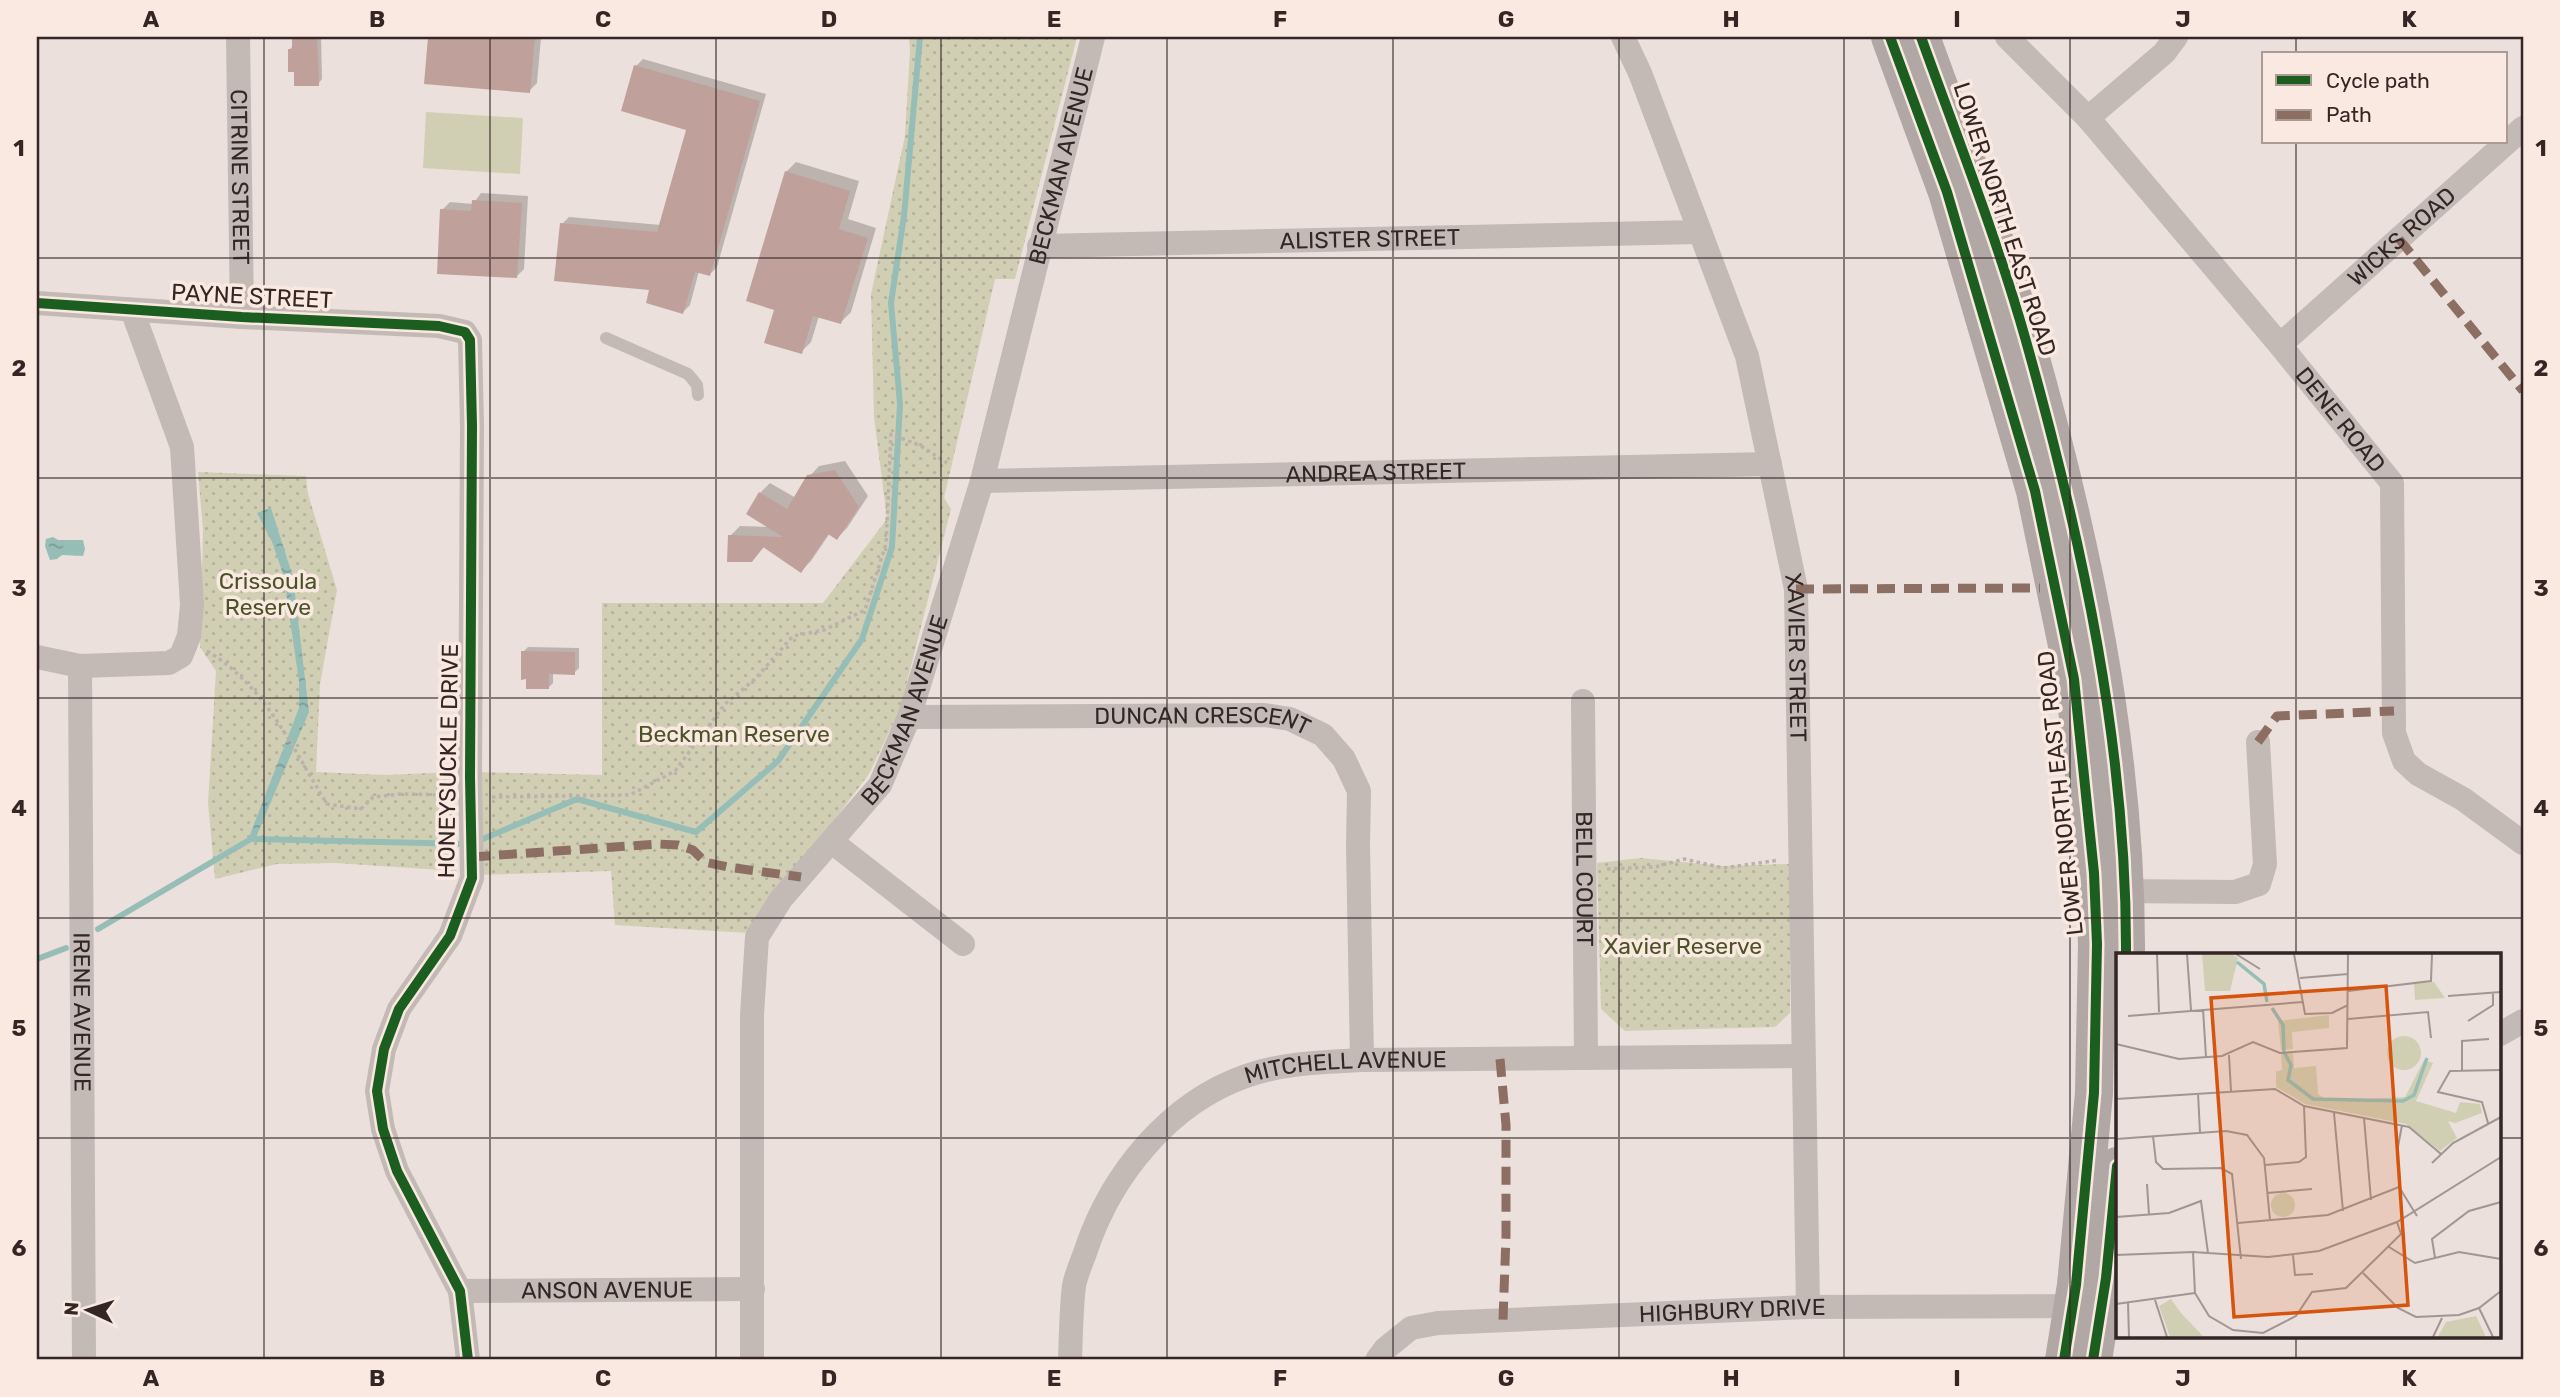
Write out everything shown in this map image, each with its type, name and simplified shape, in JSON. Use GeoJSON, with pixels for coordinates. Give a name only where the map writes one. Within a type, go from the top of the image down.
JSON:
{"type":"FeatureCollection","features":[{"type":"Feature","properties":{"kind":"main road","name":"LOWER NORTH EAST ROAD"},"geometry":{"type":"LineString","coordinates":[[1900,37],[1974,182],[2025,339],[2064,485],[2096,632],[2113,756],[2110,891],[2097,944],[2087,1306],[2093,1360]]}},
{"type":"Feature","properties":{"kind":"main road","name":"LOWER NORTH EAST ROAD"},"geometry":{"type":"LineString","coordinates":[[2110,891],[2126,953]]}},
{"type":"Feature","properties":{"kind":"main road","name":"LOWER NORTH EAST ROAD"},"geometry":{"type":"LineString","coordinates":[[2064,1360],[2087,1306],[2116,1171]]}},
{"type":"Feature","properties":{"kind":"street","name":"CITRINE STREET"},"geometry":{"type":"LineString","coordinates":[[238,37],[242,317]]}},
{"type":"Feature","properties":{"kind":"street","name":"BECKMAN AVENUE"},"geometry":{"type":"LineString","coordinates":[[752,1360],[751,1015],[757,937],[781,899],[880,785],[909,717],[982,481],[1093,37]]}},
{"type":"Feature","properties":{"kind":"street","name":"XAVIER STREET"},"geometry":{"type":"LineString","coordinates":[[1623,37],[1640,73],[1747,356],[1796,589],[1808,1307]]}},
{"type":"Feature","properties":{"kind":"street","name":"DENE ROAD"},"geometry":{"type":"LineString","coordinates":[[2007,37],[2088,118],[2280,345],[2392,484],[2394,733],[2404,761],[2418,774],[2463,799],[2523,843]]}},
{"type":"Feature","properties":{"kind":"street"},"geometry":{"type":"LineString","coordinates":[[2088,118],[2164,53],[2176,37]]}},
{"type":"Feature","properties":{"kind":"street","name":"WICKS ROAD"},"geometry":{"type":"LineString","coordinates":[[2508,141],[2523,128]]}},
{"type":"Feature","properties":{"kind":"street","name":"WICKS ROAD"},"geometry":{"type":"LineString","coordinates":[[2280,345],[2505,144]]}},
{"type":"Feature","properties":{"kind":"street","name":"ALISTER STREET"},"geometry":{"type":"LineString","coordinates":[[1039,246],[1699,232]]}},
{"type":"Feature","properties":{"kind":"street","name":"PAYNE STREET"},"geometry":{"type":"LineString","coordinates":[[37,303],[242,317],[439,326],[465,332]]}},
{"type":"Feature","properties":{"kind":"street"},"geometry":{"type":"LineString","coordinates":[[37,657],[80,666],[169,663],[181,656],[189,636],[192,606],[182,447],[132,310]]}},
{"type":"Feature","properties":{"kind":"street","name":"HONEYSUCKLE DRIVE"},"geometry":{"type":"LineString","coordinates":[[465,332],[472,350],[472,878],[450,936],[399,1009],[384,1049],[377,1091],[383,1129],[397,1171],[460,1291],[468,1360]]}},
{"type":"Feature","properties":{"kind":"street","name":"ANDREA STREET"},"geometry":{"type":"LineString","coordinates":[[982,481],[1769,464]]}},
{"type":"Feature","properties":{"kind":"street","name":"IRENE AVENUE"},"geometry":{"type":"LineString","coordinates":[[80,666],[84,1360]]}},
{"type":"Feature","properties":{"kind":"street","name":"BELL COURT"},"geometry":{"type":"LineString","coordinates":[[1583,701],[1586,1058]]}},
{"type":"Feature","properties":{"kind":"street","name":"DUNCAN CRESCENT"},"geometry":{"type":"LineString","coordinates":[[909,717],[1264,715],[1290,719],[1323,735],[1345,759],[1359,791],[1362,1060]]}},
{"type":"Feature","properties":{"kind":"street"},"geometry":{"type":"LineString","coordinates":[[2110,891],[2235,892],[2259,884],[2265,864],[2258,742]]}},
{"type":"Feature","properties":{"kind":"street"},"geometry":{"type":"LineString","coordinates":[[832,842],[963,944]]}},
{"type":"Feature","properties":{"kind":"street"},"geometry":{"type":"LineString","coordinates":[[2500,1034],[2523,1021]]}},
{"type":"Feature","properties":{"kind":"street","name":"MITCHELL AVENUE"},"geometry":{"type":"LineString","coordinates":[[1070,1360],[1074,1283],[1094,1227],[1111,1191],[1169,1121],[1208,1094],[1247,1075],[1302,1064],[1362,1060],[1802,1056]]}},
{"type":"Feature","properties":{"kind":"street","name":"ANSON AVENUE"},"geometry":{"type":"LineString","coordinates":[[460,1291],[753,1290]]}},
{"type":"Feature","properties":{"kind":"street","name":"HIGHBURY DRIVE"},"geometry":{"type":"LineString","coordinates":[[1377,1360],[1385,1349],[1411,1328],[1438,1323],[1808,1307],[2087,1306]]}},
{"type":"Feature","properties":{"kind":"lane"},"geometry":{"type":"LineString","coordinates":[[606,338],[688,374],[697,385],[698,395]]}},
{"type":"Feature","properties":{"kind":"path"},"geometry":{"type":"LineString","coordinates":[[189,636],[200,647],[226,663],[251,686],[292,741],[327,804],[361,809],[373,797],[401,794],[507,797],[629,795],[675,771],[725,704],[755,679],[793,636],[824,630],[865,610],[886,544],[891,434],[921,446],[947,463]]}},
{"type":"Feature","properties":{"kind":"path"},"geometry":{"type":"LineString","coordinates":[[1584,869],[1655,867],[1684,859],[1723,868],[1773,860],[1800,859]]}},
{"type":"Feature","properties":{"kind":"green space","name":"Beckman Reserve"},"geometry":{"type":"Polygon","coordinates":[[[909,37],[1077,37],[1015,279],[995,279],[944,498],[951,509],[900,709],[869,774],[749,933],[615,925],[611,871],[477,875],[474,772],[602,775],[602,603],[823,603],[887,519],[874,417],[871,294],[905,136],[909,37]]]}},
{"type":"Feature","properties":{"kind":"green space"},"geometry":{"type":"Polygon","coordinates":[[[426,112],[523,118],[520,174],[423,168],[426,112]]]}},
{"type":"Feature","properties":{"kind":"green space","name":"Crissoula Reserve"},"geometry":{"type":"Polygon","coordinates":[[[198,472],[306,476],[308,494],[337,590],[320,684],[316,772],[386,775],[452,772],[456,871],[336,863],[277,864],[215,879],[208,803],[216,671],[200,647],[203,530],[198,472]]]}},
{"type":"Feature","properties":{"kind":"green space","name":"Xavier Reserve"},"geometry":{"type":"Polygon","coordinates":[[[1641,858],[1723,866],[1790,864],[1790,1013],[1775,1027],[1625,1031],[1601,1009],[1597,863],[1641,858]]]}},
{"type":"Feature","properties":{"kind":"water"},"geometry":{"type":"Polygon","coordinates":[[[271,508],[293,577],[309,712],[254,842],[249,837],[299,708],[299,682],[284,577],[272,542],[257,513],[271,508]]]}},
{"type":"Feature","properties":{"kind":"water"},"geometry":{"type":"Polygon","coordinates":[[[53,537],[58,540],[83,540],[83,556],[62,555],[50,560],[45,546],[46,539],[53,537]]]}},
{"type":"Feature","properties":{"kind":"building"},"geometry":{"type":"Polygon","coordinates":[[[292,37],[317,37],[319,86],[294,86],[294,72],[288,72],[288,49],[292,49],[292,37]]]}},
{"type":"Feature","properties":{"kind":"building"},"geometry":{"type":"Polygon","coordinates":[[[428,37],[535,37],[530,93],[424,84],[428,37]]]}},
{"type":"Feature","properties":{"kind":"building"},"geometry":{"type":"Polygon","coordinates":[[[634,65],[760,101],[710,276],[695,272],[683,314],[646,303],[649,290],[554,281],[560,223],[657,232],[686,130],[621,111],[634,65]]]}},
{"type":"Feature","properties":{"kind":"building"},"geometry":{"type":"Polygon","coordinates":[[[785,171],[850,191],[839,229],[868,238],[841,324],[813,316],[802,354],[764,343],[774,310],[746,301],[785,171]]]}},
{"type":"Feature","properties":{"kind":"building"},"geometry":{"type":"Polygon","coordinates":[[[472,200],[522,203],[517,278],[437,274],[440,209],[471,211],[472,200]]]}},
{"type":"Feature","properties":{"kind":"building"},"geometry":{"type":"Polygon","coordinates":[[[835,470],[859,507],[837,540],[828,534],[801,573],[763,547],[752,562],[727,562],[728,535],[783,537],[746,514],[759,492],[787,509],[807,475],[835,470]]]}},
{"type":"Feature","properties":{"kind":"building"},"geometry":{"type":"Polygon","coordinates":[[[521,651],[575,652],[575,675],[549,674],[549,689],[526,689],[526,679],[521,680],[521,651]]]}},
{"type":"Feature","properties":{"kind":"waterway"},"geometry":{"type":"LineString","coordinates":[[478,841],[577,799],[696,832],[778,761],[862,639],[892,547],[900,404],[891,303],[904,216],[920,37]]}},
{"type":"Feature","properties":{"kind":"waterway"},"geometry":{"type":"LineString","coordinates":[[98,929],[251,839],[467,844]]}},
{"type":"Feature","properties":{"kind":"waterway"},"geometry":{"type":"LineString","coordinates":[[37,959],[66,948]]}},
{"type":"Feature","properties":{"kind":"marked path"},"geometry":{"type":"LineString","coordinates":[[2399,239],[2523,391]]}},
{"type":"Feature","properties":{"kind":"marked path"},"geometry":{"type":"LineString","coordinates":[[1796,589],[2040,588]]}},
{"type":"Feature","properties":{"kind":"marked path"},"geometry":{"type":"LineString","coordinates":[[2258,742],[2277,716],[2394,711]]}},
{"type":"Feature","properties":{"kind":"marked path"},"geometry":{"type":"LineString","coordinates":[[472,857],[658,844],[678,845],[693,850],[705,862],[801,877]]}},
{"type":"Feature","properties":{"kind":"marked path"},"geometry":{"type":"LineString","coordinates":[[1500,1059],[1506,1125],[1503,1320]]}},
{"type":"Feature","properties":{"kind":"cycle path"},"geometry":{"type":"LineString","coordinates":[[1890,37],[1947,192],[2035,491],[2074,679],[2094,873],[2097,944],[2094,1093],[2076,1285],[2064,1360]]}},
{"type":"Feature","properties":{"kind":"cycle path"},"geometry":{"type":"LineString","coordinates":[[1921,37],[2015,302],[2083,568],[2110,722],[2119,799],[2126,953]]}},
{"type":"Feature","properties":{"kind":"cycle path"},"geometry":{"type":"LineString","coordinates":[[37,303],[242,317],[439,326],[465,332],[470,340],[472,878],[450,936],[399,1009],[384,1049],[377,1091],[383,1129],[397,1171],[460,1291],[468,1360]]}},
{"type":"Feature","properties":{"kind":"cycle path"},"geometry":{"type":"LineString","coordinates":[[2093,1360],[2106,1278],[2116,1176]]}}]}
